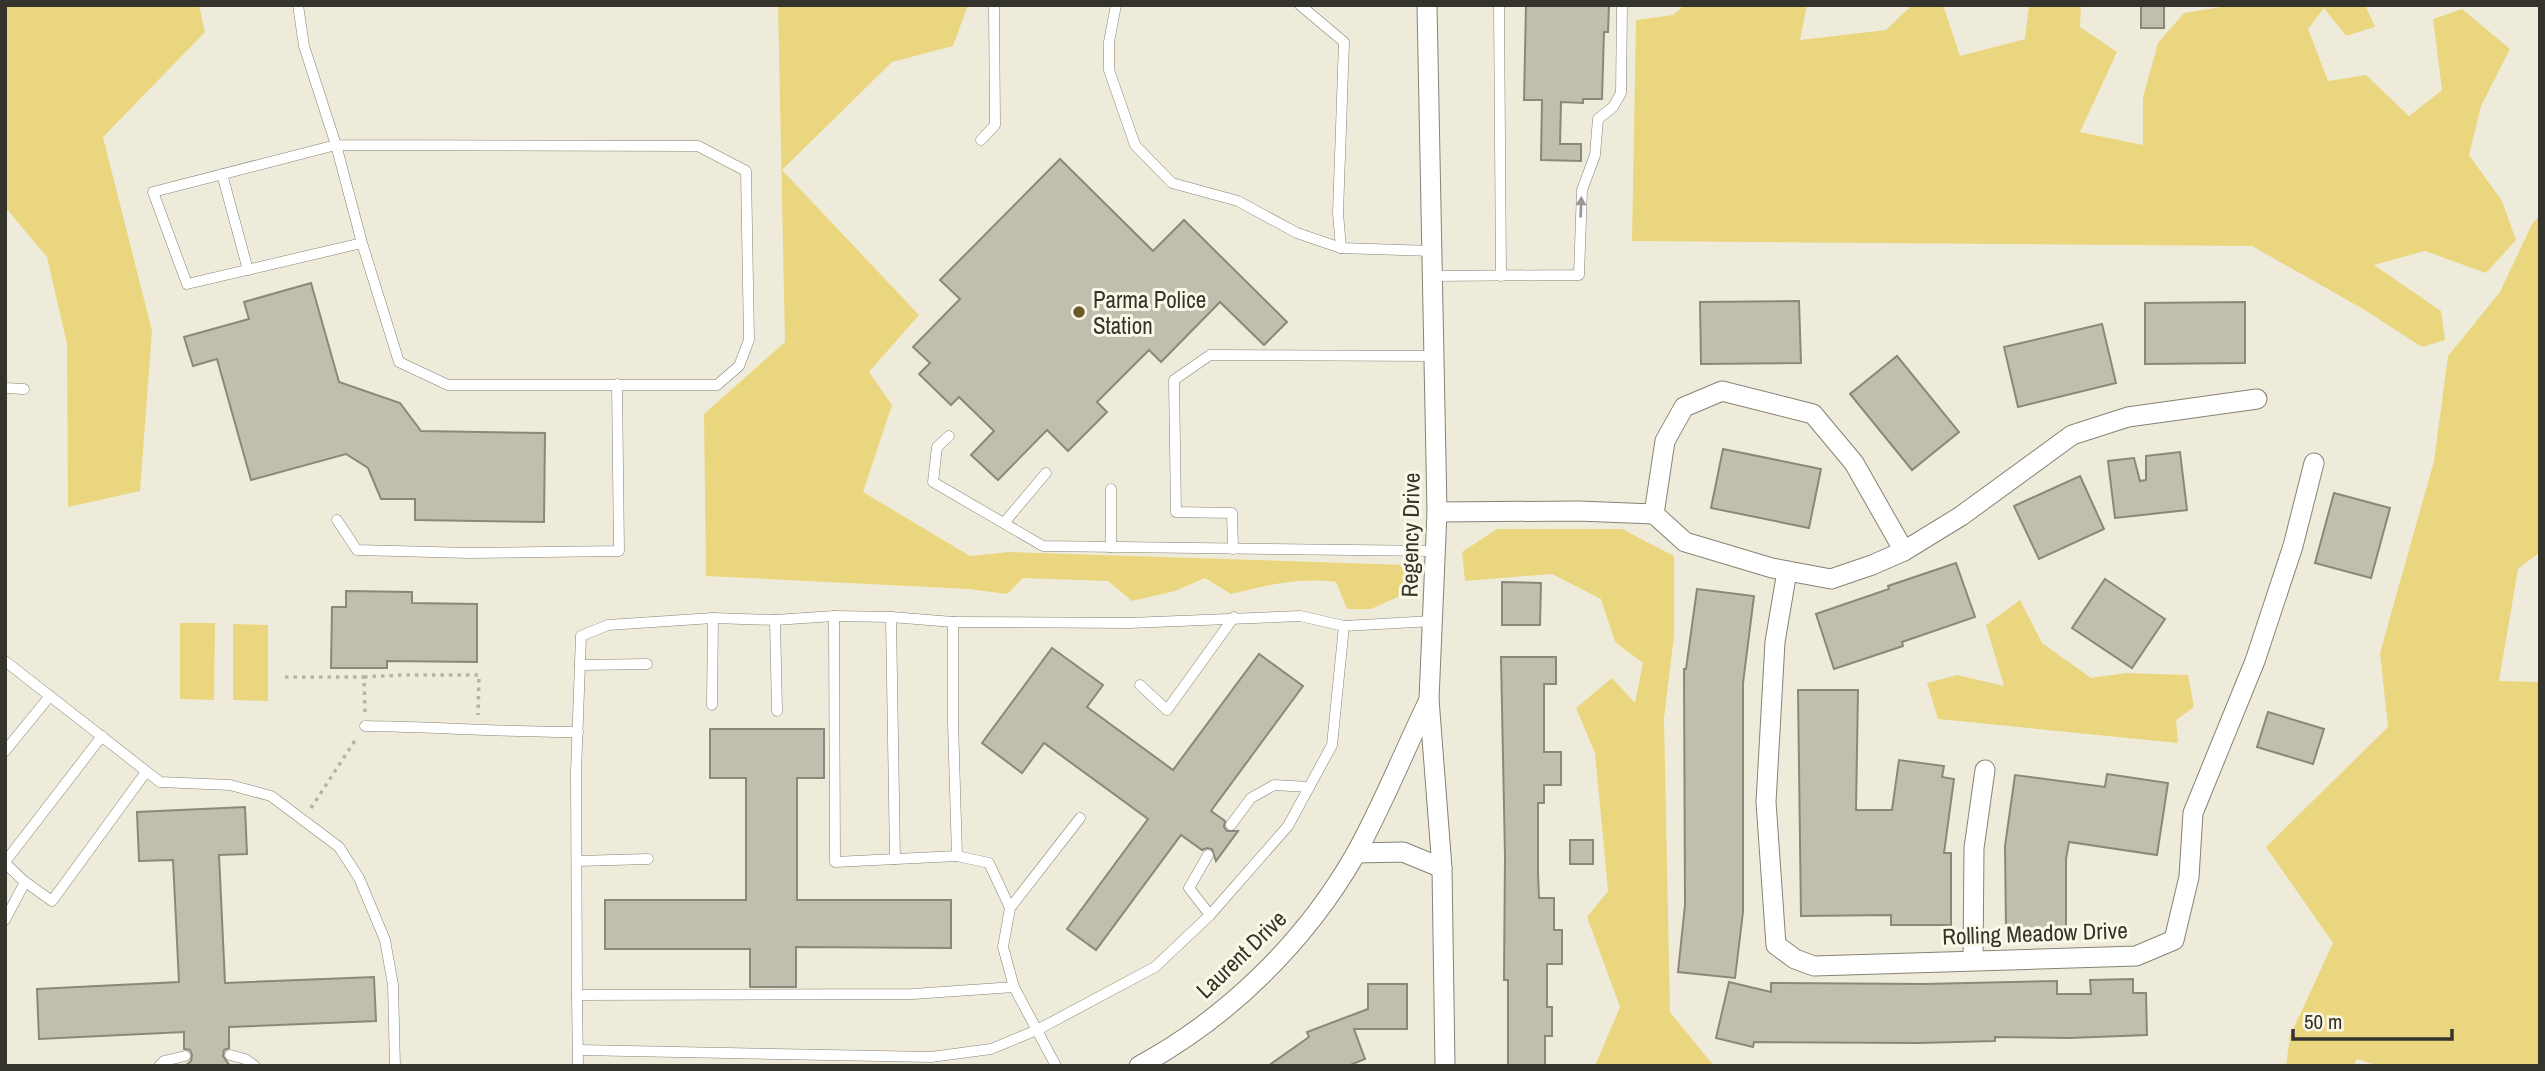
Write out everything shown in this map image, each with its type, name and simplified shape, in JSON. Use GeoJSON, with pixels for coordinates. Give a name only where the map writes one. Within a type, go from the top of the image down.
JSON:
{"type":"FeatureCollection","features":[{"type":"Feature","properties":{"kind":"street","name":"Regency Drive"},"geometry":{"type":"LineString","coordinates":[[1427,5],[1437,512],[1429,699],[1442,868],[1445,1066]]}},
{"type":"Feature","properties":{"kind":"street"},"geometry":{"type":"LineString","coordinates":[[1654,514],[1665,441],[1684,407],[1721,391],[1813,414],[1854,463],[1904,551]]}},
{"type":"Feature","properties":{"kind":"street"},"geometry":{"type":"LineString","coordinates":[[1437,512],[1578,511],[1654,514],[1685,542],[1787,571],[1831,579],[1904,551],[1961,516],[2072,435],[2128,417],[2257,399]]}},
{"type":"Feature","properties":{"kind":"street","name":"Rolling Meadow Drive"},"geometry":{"type":"LineString","coordinates":[[1787,571],[1775,642],[1766,802],[1776,945],[1795,959],[1814,965],[2136,956],[2174,940],[2189,877],[2193,813],[2255,661],[2293,546],[2314,463]]}},
{"type":"Feature","properties":{"kind":"street","name":"Laurent Drive"},"geometry":{"type":"LineString","coordinates":[[1139,1066],[1206,1022],[1265,971],[1316,913],[1356,853],[1429,699]]}},
{"type":"Feature","properties":{"kind":"street"},"geometry":{"type":"LineString","coordinates":[[1973,960],[1974,848],[1985,770]]}},
{"type":"Feature","properties":{"kind":"street"},"geometry":{"type":"LineString","coordinates":[[1356,853],[1402,852],[1442,868]]}},
{"type":"Feature","properties":{"kind":"lane"},"geometry":{"type":"LineString","coordinates":[[298,5],[304,46],[336,145],[362,243],[399,362],[448,385],[717,385],[739,366],[749,340],[746,172],[698,146],[336,145],[153,192],[187,284],[362,243]]}},
{"type":"Feature","properties":{"kind":"lane"},"geometry":{"type":"LineString","coordinates":[[981,140],[995,125],[994,5]]}},
{"type":"Feature","properties":{"kind":"lane"},"geometry":{"type":"LineString","coordinates":[[1116,5],[1110,42],[1110,70],[1135,145],[1172,183],[1237,201],[1297,233],[1341,248],[1432,251]]}},
{"type":"Feature","properties":{"kind":"lane"},"geometry":{"type":"LineString","coordinates":[[1300,5],[1344,42],[1338,213],[1341,248]]}},
{"type":"Feature","properties":{"kind":"lane"},"geometry":{"type":"LineString","coordinates":[[1499,5],[1501,276]]}},
{"type":"Feature","properties":{"kind":"lane"},"geometry":{"type":"LineString","coordinates":[[1433,276],[1579,275],[1582,190],[1595,155],[1598,119],[1613,107],[1620,93],[1622,5]]}},
{"type":"Feature","properties":{"kind":"lane"},"geometry":{"type":"LineString","coordinates":[[222,174],[248,270]]}},
{"type":"Feature","properties":{"kind":"lane"},"geometry":{"type":"LineString","coordinates":[[1233,549],[1232,513],[1176,512],[1174,380],[1210,355],[1434,356]]}},
{"type":"Feature","properties":{"kind":"lane"},"geometry":{"type":"LineString","coordinates":[[337,520],[356,550],[470,553],[619,551],[617,384]]}},
{"type":"Feature","properties":{"kind":"lane"},"geometry":{"type":"LineString","coordinates":[[5,388],[24,389]]}},
{"type":"Feature","properties":{"kind":"lane"},"geometry":{"type":"LineString","coordinates":[[949,436],[937,447],[933,482],[1043,546],[1435,551]]}},
{"type":"Feature","properties":{"kind":"lane"},"geometry":{"type":"LineString","coordinates":[[1004,523],[1046,473]]}},
{"type":"Feature","properties":{"kind":"lane"},"geometry":{"type":"LineString","coordinates":[[1111,489],[1111,547]]}},
{"type":"Feature","properties":{"kind":"lane"},"geometry":{"type":"LineString","coordinates":[[578,1066],[577,861],[581,636],[608,625],[713,618],[775,620],[834,616],[953,622],[1129,624],[1300,616],[1344,626],[1433,621]]}},
{"type":"Feature","properties":{"kind":"lane"},"geometry":{"type":"LineString","coordinates":[[834,616],[835,862],[957,856],[989,863],[1010,908]]}},
{"type":"Feature","properties":{"kind":"lane"},"geometry":{"type":"LineString","coordinates":[[891,617],[895,859]]}},
{"type":"Feature","properties":{"kind":"lane"},"geometry":{"type":"LineString","coordinates":[[1140,685],[1167,710],[1234,617]]}},
{"type":"Feature","properties":{"kind":"lane"},"geometry":{"type":"LineString","coordinates":[[712,705],[713,618]]}},
{"type":"Feature","properties":{"kind":"lane"},"geometry":{"type":"LineString","coordinates":[[775,620],[777,711]]}},
{"type":"Feature","properties":{"kind":"lane"},"geometry":{"type":"LineString","coordinates":[[953,622],[957,856]]}},
{"type":"Feature","properties":{"kind":"lane"},"geometry":{"type":"LineString","coordinates":[[578,1050],[931,1057],[991,1049],[1037,1030],[1155,967],[1210,915],[1288,826],[1332,745],[1344,626]]}},
{"type":"Feature","properties":{"kind":"lane"},"geometry":{"type":"LineString","coordinates":[[5,661],[160,782],[230,785],[271,796],[339,847],[359,878],[385,940],[393,985],[395,1066]]}},
{"type":"Feature","properties":{"kind":"lane"},"geometry":{"type":"LineString","coordinates":[[580,665],[647,664]]}},
{"type":"Feature","properties":{"kind":"lane"},"geometry":{"type":"LineString","coordinates":[[5,751],[50,696]]}},
{"type":"Feature","properties":{"kind":"lane"},"geometry":{"type":"LineString","coordinates":[[365,726],[578,732]]}},
{"type":"Feature","properties":{"kind":"lane"},"geometry":{"type":"LineString","coordinates":[[102,736],[5,863],[24,881],[52,901],[146,772]]}},
{"type":"Feature","properties":{"kind":"lane"},"geometry":{"type":"LineString","coordinates":[[1231,825],[1251,798],[1274,785],[1309,787]]}},
{"type":"Feature","properties":{"kind":"lane"},"geometry":{"type":"LineString","coordinates":[[1056,1066],[1014,987],[1003,947],[1010,908],[1080,818]]}},
{"type":"Feature","properties":{"kind":"lane"},"geometry":{"type":"LineString","coordinates":[[1208,855],[1189,888],[1210,915]]}},
{"type":"Feature","properties":{"kind":"lane"},"geometry":{"type":"LineString","coordinates":[[577,861],[648,859]]}},
{"type":"Feature","properties":{"kind":"lane"},"geometry":{"type":"LineString","coordinates":[[5,920],[26,882],[24,881]]}},
{"type":"Feature","properties":{"kind":"lane"},"geometry":{"type":"LineString","coordinates":[[577,995],[913,994],[1014,987]]}},
{"type":"Feature","properties":{"kind":"lane"},"geometry":{"type":"LineString","coordinates":[[230,1055],[245,1059],[255,1066]]}},
{"type":"Feature","properties":{"kind":"lane"},"geometry":{"type":"LineString","coordinates":[[159,1066],[164,1061],[185,1056]]}},
{"type":"Feature","properties":{"kind":"path"},"geometry":{"type":"LineString","coordinates":[[285,677],[479,675],[478,730]]}},
{"type":"Feature","properties":{"kind":"path"},"geometry":{"type":"LineString","coordinates":[[304,819],[365,726],[364,677]]}},
{"type":"Feature","properties":{"kind":"shaded area"},"geometry":{"type":"Polygon","coordinates":[[[5,5],[199,5],[205,32],[103,137],[152,331],[140,491],[68,507],[67,344],[47,257],[5,207],[5,5]]]}},
{"type":"Feature","properties":{"kind":"shaded area"},"geometry":{"type":"Polygon","coordinates":[[[778,5],[968,5],[953,46],[892,62],[782,170],[919,315],[869,372],[892,405],[863,492],[970,556],[1009,552],[1406,565],[1411,591],[1371,609],[1347,609],[1336,582],[1309,580],[1231,594],[1205,578],[1175,591],[1132,601],[1108,581],[1023,578],[1007,594],[969,589],[706,576],[704,414],[785,342],[778,5]]]}},
{"type":"Feature","properties":{"kind":"shaded area"},"geometry":{"type":"Polygon","coordinates":[[[1685,5],[1807,5],[1800,40],[1886,30],[1912,5],[1943,5],[1960,56],[2025,39],[2029,5],[2081,5],[2080,27],[2117,52],[2080,132],[2143,145],[2143,97],[2158,43],[2184,13],[2233,5],[2365,5],[2375,27],[2346,36],[2324,8],[2308,29],[2328,81],[2366,75],[2409,116],[2442,90],[2433,19],[2462,9],[2510,49],[2481,106],[2469,155],[2502,201],[2516,240],[2486,273],[2425,251],[2374,265],[2441,311],[2445,340],[2422,347],[2363,309],[2252,246],[1632,241],[1636,20],[1673,15],[1685,5]]]}},
{"type":"Feature","properties":{"kind":"shaded area"},"geometry":{"type":"Polygon","coordinates":[[[2540,215],[2540,552],[2518,569],[2499,681],[2540,682],[2540,1066],[2379,1066],[2357,1059],[2353,1066],[2286,1066],[2290,1036],[2333,943],[2266,847],[2388,727],[2380,653],[2434,461],[2448,356],[2500,292],[2532,224],[2540,215]]]}},
{"type":"Feature","properties":{"kind":"shaded area"},"geometry":{"type":"Polygon","coordinates":[[[1497,529],[1622,529],[1674,556],[1674,636],[1664,718],[1670,1012],[1714,1066],[1595,1066],[1620,1007],[1587,917],[1608,891],[1595,753],[1576,708],[1612,678],[1635,703],[1643,663],[1615,642],[1601,599],[1552,574],[1465,581],[1462,552],[1497,529]]]}},
{"type":"Feature","properties":{"kind":"shaded area"},"geometry":{"type":"Polygon","coordinates":[[[2020,600],[2042,643],[2091,678],[2126,673],[2188,675],[2194,707],[2176,720],[2178,743],[1938,719],[1927,683],[1957,675],[2004,686],[1986,625],[2020,600]]]}},
{"type":"Feature","properties":{"kind":"shaded area"},"geometry":{"type":"Polygon","coordinates":[[[180,623],[215,623],[214,700],[180,699],[180,623]]]}},
{"type":"Feature","properties":{"kind":"shaded area"},"geometry":{"type":"Polygon","coordinates":[[[233,624],[268,625],[268,701],[233,700],[233,624]]]}},
{"type":"Feature","properties":{"kind":"building"},"geometry":{"type":"Polygon","coordinates":[[[1526,5],[1609,5],[1608,32],[1604,32],[1602,99],[1583,99],[1583,103],[1561,102],[1560,144],[1581,144],[1581,161],[1541,160],[1542,100],[1524,100],[1526,5]]]}},
{"type":"Feature","properties":{"kind":"building"},"geometry":{"type":"Polygon","coordinates":[[[2141,5],[2164,5],[2164,28],[2141,28],[2141,5]]]}},
{"type":"Feature","properties":{"kind":"building","name":"Parma Police Station"},"geometry":{"type":"Polygon","coordinates":[[[1060,159],[1153,251],[1184,220],[1287,322],[1264,345],[1220,302],[1161,362],[1149,350],[1097,402],[1107,412],[1068,451],[1047,430],[998,480],[971,455],[994,431],[959,397],[951,405],[919,374],[930,363],[913,347],[960,299],[940,280],[1060,159]]]}},
{"type":"Feature","properties":{"kind":"building"},"geometry":{"type":"Polygon","coordinates":[[[311,283],[339,382],[400,403],[421,431],[545,433],[544,522],[415,520],[415,499],[381,499],[368,468],[346,454],[251,480],[217,359],[193,366],[184,337],[249,319],[244,302],[311,283]]]}},
{"type":"Feature","properties":{"kind":"building"},"geometry":{"type":"Polygon","coordinates":[[[1799,301],[1801,363],[1701,364],[1700,302],[1799,301]]]}},
{"type":"Feature","properties":{"kind":"building"},"geometry":{"type":"Polygon","coordinates":[[[2245,302],[2245,363],[2145,364],[2145,303],[2245,302]]]}},
{"type":"Feature","properties":{"kind":"building"},"geometry":{"type":"Polygon","coordinates":[[[2102,324],[2116,383],[2018,407],[2004,347],[2102,324]]]}},
{"type":"Feature","properties":{"kind":"building"},"geometry":{"type":"Polygon","coordinates":[[[1897,356],[1959,432],[1912,470],[1850,394],[1897,356]]]}},
{"type":"Feature","properties":{"kind":"building"},"geometry":{"type":"Polygon","coordinates":[[[1723,449],[1821,469],[1809,528],[1711,508],[1723,449]]]}},
{"type":"Feature","properties":{"kind":"building"},"geometry":{"type":"Polygon","coordinates":[[[2180,452],[2187,510],[2115,518],[2108,461],[2134,458],[2140,481],[2146,480],[2146,456],[2180,452]]]}},
{"type":"Feature","properties":{"kind":"building"},"geometry":{"type":"Polygon","coordinates":[[[2080,476],[2104,529],[2039,559],[2014,506],[2080,476]]]}},
{"type":"Feature","properties":{"kind":"building"},"geometry":{"type":"Polygon","coordinates":[[[2334,493],[2390,508],[2371,578],[2315,563],[2334,493]]]}},
{"type":"Feature","properties":{"kind":"building"},"geometry":{"type":"Polygon","coordinates":[[[1956,563],[1975,617],[1902,642],[1903,646],[1834,669],[1816,614],[1956,563]]]}},
{"type":"Feature","properties":{"kind":"building"},"geometry":{"type":"Polygon","coordinates":[[[2105,579],[2165,619],[2132,668],[2072,628],[2105,579]]]}},
{"type":"Feature","properties":{"kind":"building"},"geometry":{"type":"Polygon","coordinates":[[[1502,582],[1541,583],[1540,625],[1502,625],[1502,582]]]}},
{"type":"Feature","properties":{"kind":"building"},"geometry":{"type":"Polygon","coordinates":[[[1697,589],[1754,596],[1743,683],[1743,912],[1735,978],[1678,972],[1685,905],[1684,669],[1697,589]]]}},
{"type":"Feature","properties":{"kind":"building"},"geometry":{"type":"Polygon","coordinates":[[[346,591],[412,592],[412,603],[477,604],[477,662],[387,661],[387,668],[331,668],[332,607],[346,607],[346,591]]]}},
{"type":"Feature","properties":{"kind":"building"},"geometry":{"type":"Polygon","coordinates":[[[1052,648],[1103,685],[1087,707],[1173,770],[1259,654],[1303,686],[1211,811],[1225,821],[1224,827],[1227,831],[1238,831],[1216,861],[1212,849],[1202,850],[1181,835],[1096,950],[1067,929],[1148,819],[1044,743],[1022,773],[982,743],[1052,648]]]}},
{"type":"Feature","properties":{"kind":"building"},"geometry":{"type":"Polygon","coordinates":[[[1501,657],[1556,657],[1556,684],[1544,684],[1544,752],[1561,752],[1561,785],[1544,785],[1544,803],[1538,803],[1538,872],[1539,898],[1554,898],[1554,930],[1562,930],[1562,964],[1547,964],[1547,1007],[1552,1007],[1552,1036],[1545,1036],[1545,1066],[1508,1066],[1508,980],[1504,980],[1505,856],[1501,657]]]}},
{"type":"Feature","properties":{"kind":"building"},"geometry":{"type":"Polygon","coordinates":[[[1798,690],[1858,690],[1856,810],[1892,810],[1899,760],[1944,766],[1942,777],[1954,779],[1944,853],[1951,853],[1951,925],[1891,925],[1891,915],[1801,916],[1798,690]]]}},
{"type":"Feature","properties":{"kind":"building"},"geometry":{"type":"Polygon","coordinates":[[[2268,712],[2324,729],[2313,764],[2257,747],[2268,712]]]}},
{"type":"Feature","properties":{"kind":"building"},"geometry":{"type":"Polygon","coordinates":[[[710,729],[824,729],[824,778],[797,778],[797,900],[951,900],[951,948],[796,947],[796,987],[750,987],[750,949],[605,949],[605,900],[746,900],[746,778],[710,778],[710,729]]]}},
{"type":"Feature","properties":{"kind":"building"},"geometry":{"type":"Polygon","coordinates":[[[2107,774],[2168,783],[2157,855],[2069,842],[2066,859],[2066,931],[2006,930],[2005,846],[2015,775],[2105,787],[2107,774]]]}},
{"type":"Feature","properties":{"kind":"building"},"geometry":{"type":"Polygon","coordinates":[[[245,807],[247,854],[219,855],[225,983],[374,977],[376,1021],[229,1027],[229,1048],[224,1050],[223,1056],[230,1066],[185,1066],[191,1061],[192,1055],[190,1050],[184,1049],[184,1032],[39,1039],[37,989],[179,982],[173,860],[139,861],[137,812],[245,807]]]}},
{"type":"Feature","properties":{"kind":"building"},"geometry":{"type":"Polygon","coordinates":[[[1570,840],[1593,840],[1593,864],[1570,864],[1570,840]]]}},
{"type":"Feature","properties":{"kind":"building"},"geometry":{"type":"Polygon","coordinates":[[[2133,979],[2133,993],[2146,993],[2147,1035],[1995,1037],[1995,1041],[1918,1043],[1754,1042],[1753,1047],[1716,1038],[1729,982],[1771,992],[1771,983],[2057,981],[2057,994],[2091,994],[2090,980],[2133,979]]]}},
{"type":"Feature","properties":{"kind":"building"},"geometry":{"type":"Polygon","coordinates":[[[1368,984],[1407,984],[1407,1029],[1354,1029],[1365,1059],[1348,1066],[1268,1066],[1309,1037],[1307,1032],[1368,1009],[1368,984]]]}},
{"type":"Feature","properties":{"kind":"place","name":"Parma Police Station"},"geometry":{"type":"Point","coordinates":[1079,312]}}]}
